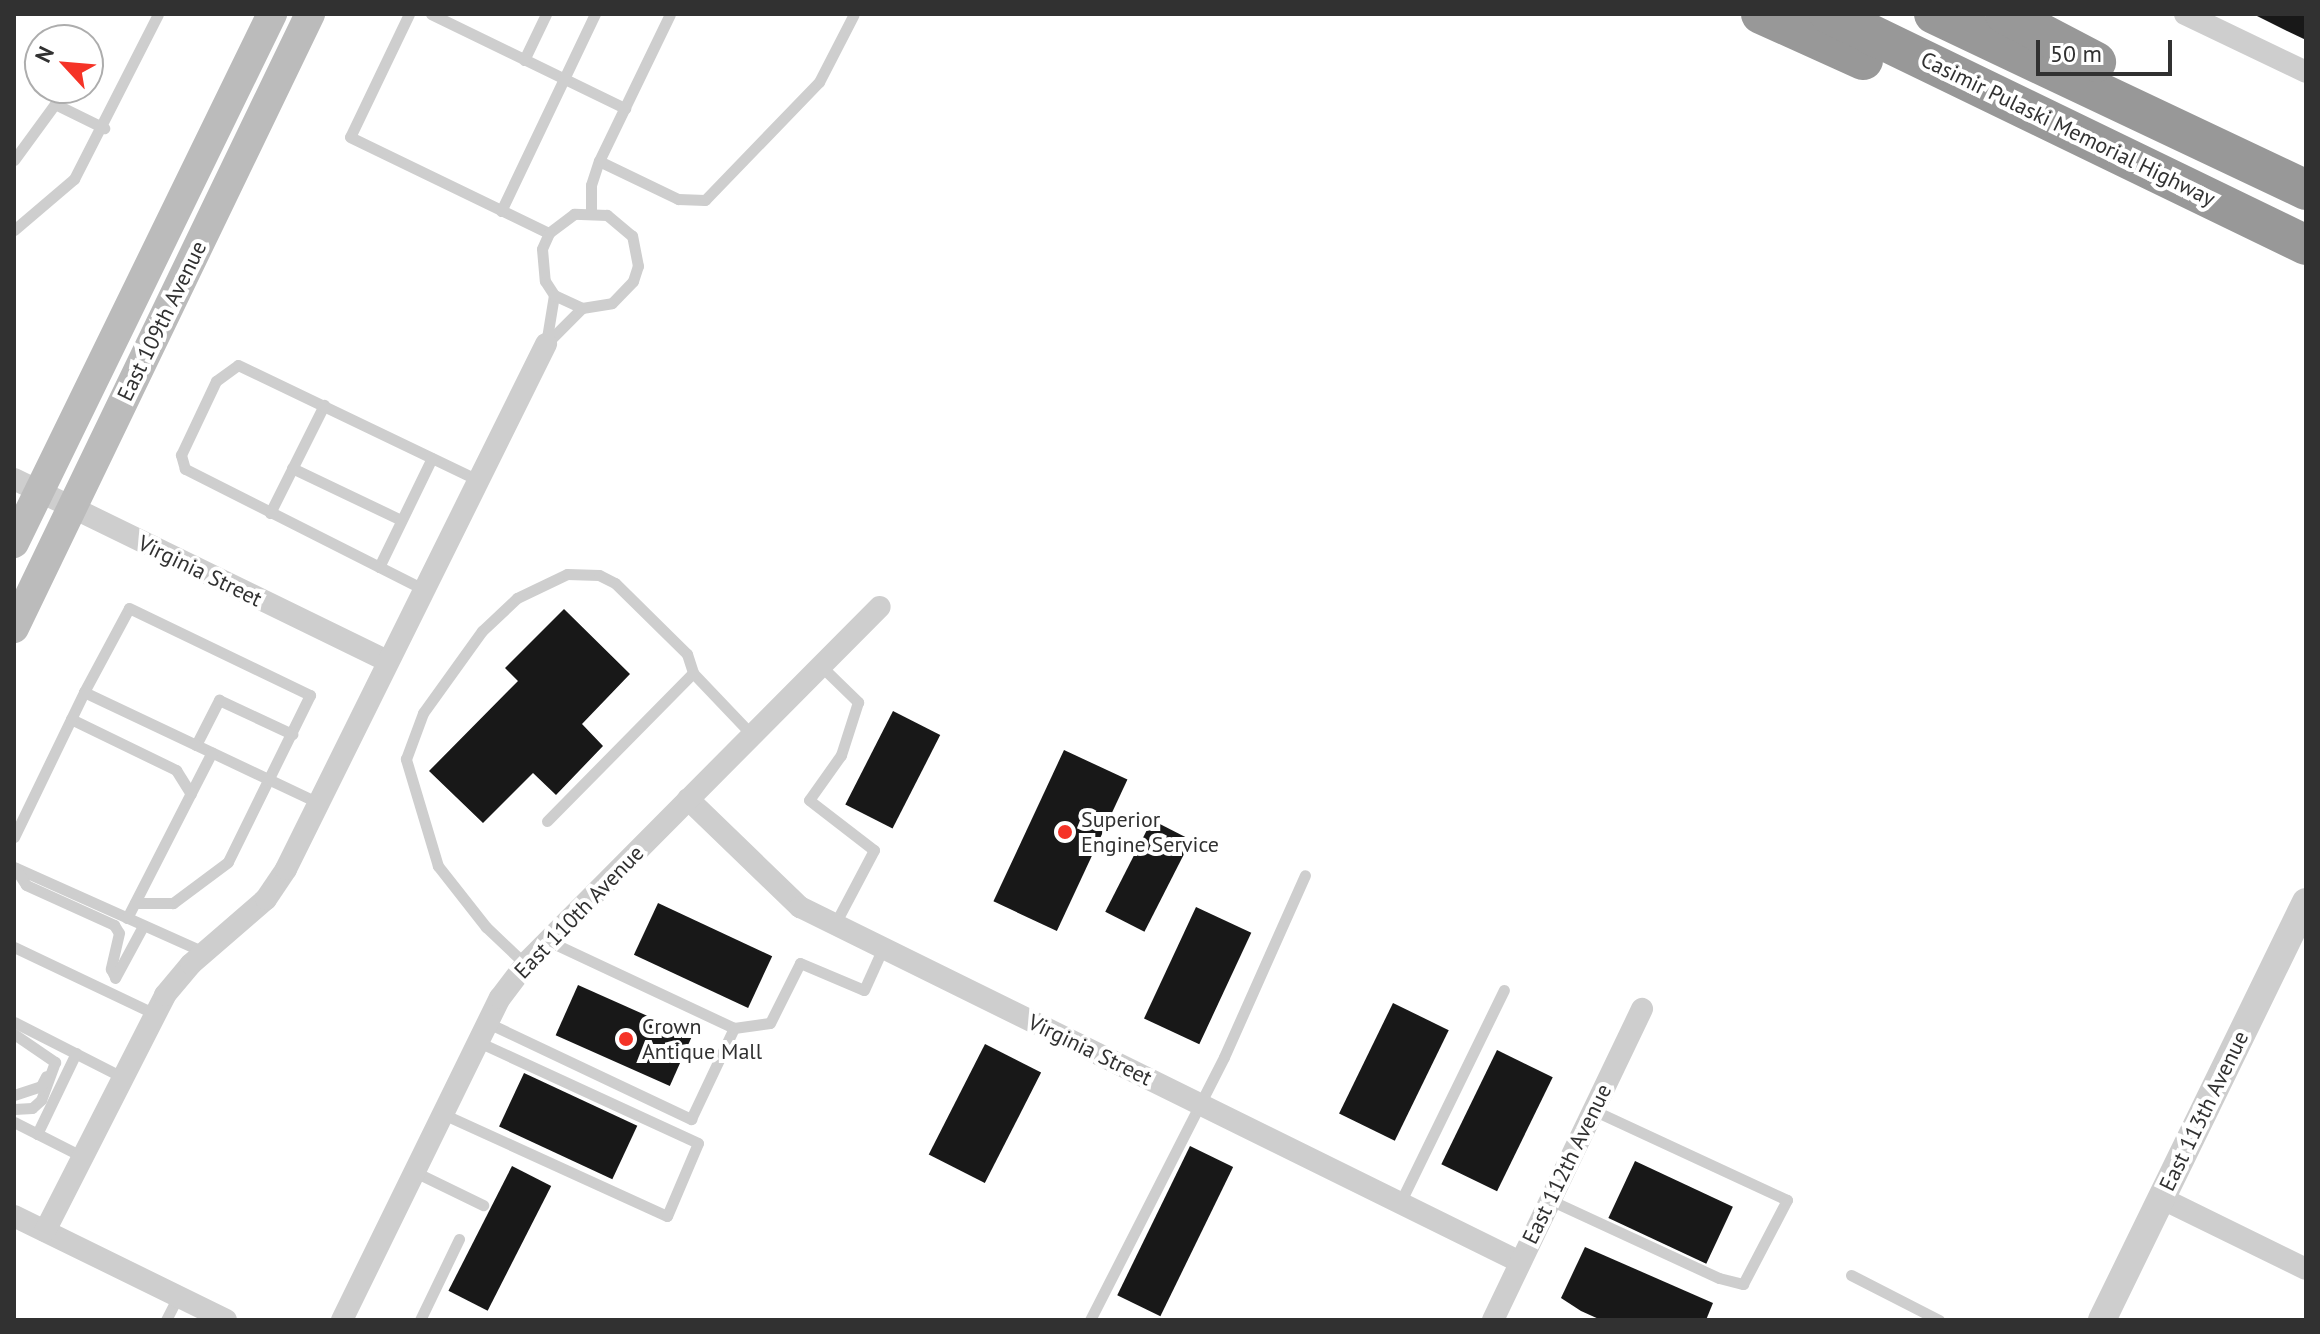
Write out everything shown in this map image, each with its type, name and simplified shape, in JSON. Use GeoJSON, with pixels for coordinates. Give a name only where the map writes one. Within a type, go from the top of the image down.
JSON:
{"type":"FeatureCollection","features":[{"type":"Feature","properties":{"kind":"highway"},"geometry":{"type":"LineString","coordinates":[[1761,14],[1887,71],[2132,161]]}},
{"type":"Feature","properties":{"kind":"highway","name":"Casimir Pulaski Memorial Highway"},"geometry":{"type":"LineString","coordinates":[[1829,14],[2306,245]]}},
{"type":"Feature","properties":{"kind":"highway","name":"Casimir Pulaski Memorial Highway"},"geometry":{"type":"LineString","coordinates":[[1934,14],[2306,190]]}},
{"type":"Feature","properties":{"kind":"highway"},"geometry":{"type":"LineString","coordinates":[[2005,14],[2306,179]]}},
{"type":"Feature","properties":{"kind":"main road","name":"East 109th Avenue"},"geometry":{"type":"LineString","coordinates":[[14,543],[26,485],[272,14]]}},
{"type":"Feature","properties":{"kind":"main road","name":"East 109th Avenue"},"geometry":{"type":"LineString","coordinates":[[14,628],[310,14]]}},
{"type":"Feature","properties":{"kind":"street"},"geometry":{"type":"LineString","coordinates":[[2185,14],[2306,72]]}},
{"type":"Feature","properties":{"kind":"street"},"geometry":{"type":"LineString","coordinates":[[45,1231],[122,1077],[176,980],[204,952],[251,914],[278,884],[546,344]]}},
{"type":"Feature","properties":{"kind":"street","name":"Virginia Street"},"geometry":{"type":"LineString","coordinates":[[26,485],[387,661]]}},
{"type":"Feature","properties":{"kind":"street","name":"East 110th Avenue"},"geometry":{"type":"LineString","coordinates":[[342,1320],[483,1032],[525,964],[880,607]]}},
{"type":"Feature","properties":{"kind":"street","name":"Virginia Street"},"geometry":{"type":"LineString","coordinates":[[688,799],[800,907],[1520,1262]]}},
{"type":"Feature","properties":{"kind":"street","name":"East 113th Avenue"},"geometry":{"type":"LineString","coordinates":[[2102,1320],[2306,902]]}},
{"type":"Feature","properties":{"kind":"street","name":"East 112th Avenue"},"geometry":{"type":"LineString","coordinates":[[1493,1320],[1642,1009]]}},
{"type":"Feature","properties":{"kind":"street"},"geometry":{"type":"LineString","coordinates":[[2161,1198],[2306,1269]]}},
{"type":"Feature","properties":{"kind":"street"},"geometry":{"type":"LineString","coordinates":[[14,1216],[226,1320]]}},
{"type":"Feature","properties":{"kind":"lane"},"geometry":{"type":"LineString","coordinates":[[14,230],[74,179],[104,128],[158,14]]}},
{"type":"Feature","properties":{"kind":"lane"},"geometry":{"type":"LineString","coordinates":[[409,14],[350,137],[549,233]]}},
{"type":"Feature","properties":{"kind":"lane"},"geometry":{"type":"LineString","coordinates":[[431,14],[625,108]]}},
{"type":"Feature","properties":{"kind":"lane"},"geometry":{"type":"LineString","coordinates":[[524,60],[546,14]]}},
{"type":"Feature","properties":{"kind":"lane"},"geometry":{"type":"LineString","coordinates":[[501,211],[595,14]]}},
{"type":"Feature","properties":{"kind":"lane"},"geometry":{"type":"LineString","coordinates":[[591,211],[591,185],[599,161],[670,14]]}},
{"type":"Feature","properties":{"kind":"lane"},"geometry":{"type":"LineString","coordinates":[[599,161],[678,199],[705,200],[819,82],[854,14]]}},
{"type":"Feature","properties":{"kind":"lane"},"geometry":{"type":"LineString","coordinates":[[14,160],[55,104],[104,128]]}},
{"type":"Feature","properties":{"kind":"lane"},"geometry":{"type":"LineString","coordinates":[[546,344],[554,295],[541,265],[549,233],[574,214],[591,211],[621,223],[632,236],[638,266],[624,294],[612,303],[582,308],[554,295]]}},
{"type":"Feature","properties":{"kind":"lane"},"geometry":{"type":"LineString","coordinates":[[546,344],[582,308]]}},
{"type":"Feature","properties":{"kind":"lane"},"geometry":{"type":"LineString","coordinates":[[423,589],[192,476],[182,463],[181,455],[216,381],[238,365],[478,480]]}},
{"type":"Feature","properties":{"kind":"lane"},"geometry":{"type":"LineString","coordinates":[[270,513],[324,405]]}},
{"type":"Feature","properties":{"kind":"lane"},"geometry":{"type":"LineString","coordinates":[[379,567],[432,458]]}},
{"type":"Feature","properties":{"kind":"lane"},"geometry":{"type":"LineString","coordinates":[[292,468],[401,520]]}},
{"type":"Feature","properties":{"kind":"lane"},"geometry":{"type":"LineString","coordinates":[[525,964],[486,927],[438,866],[406,759],[423,713],[482,631],[517,598],[567,574],[599,575],[615,583],[687,654],[693,673],[752,735]]}},
{"type":"Feature","properties":{"kind":"lane"},"geometry":{"type":"LineString","coordinates":[[14,837],[84,692],[129,608],[310,695],[228,862],[173,903],[135,903]]}},
{"type":"Feature","properties":{"kind":"lane"},"geometry":{"type":"LineString","coordinates":[[821,666],[858,702],[841,755],[809,800],[874,850],[835,924]]}},
{"type":"Feature","properties":{"kind":"lane"},"geometry":{"type":"LineString","coordinates":[[547,821],[693,673]]}},
{"type":"Feature","properties":{"kind":"lane"},"geometry":{"type":"LineString","coordinates":[[84,692],[319,803]]}},
{"type":"Feature","properties":{"kind":"lane"},"geometry":{"type":"LineString","coordinates":[[196,745],[219,700],[292,734]]}},
{"type":"Feature","properties":{"kind":"lane"},"geometry":{"type":"LineString","coordinates":[[71,719],[176,770],[191,794]]}},
{"type":"Feature","properties":{"kind":"lane"},"geometry":{"type":"LineString","coordinates":[[127,918],[212,752]]}},
{"type":"Feature","properties":{"kind":"lane"},"geometry":{"type":"LineString","coordinates":[[14,867],[204,952]]}},
{"type":"Feature","properties":{"kind":"lane"},"geometry":{"type":"LineString","coordinates":[[14,867],[26,885],[114,925],[119,933],[111,969],[115,977]]}},
{"type":"Feature","properties":{"kind":"lane"},"geometry":{"type":"LineString","coordinates":[[1090,1320],[1198,1104],[1305,875]]}},
{"type":"Feature","properties":{"kind":"lane"},"geometry":{"type":"LineString","coordinates":[[114,995],[115,977],[143,926]]}},
{"type":"Feature","properties":{"kind":"lane"},"geometry":{"type":"LineString","coordinates":[[548,941],[734,1028],[770,1023],[800,963],[864,990],[883,948]]}},
{"type":"Feature","properties":{"kind":"lane"},"geometry":{"type":"LineString","coordinates":[[14,947],[155,1014]]}},
{"type":"Feature","properties":{"kind":"lane"},"geometry":{"type":"LineString","coordinates":[[1400,1203],[1504,990]]}},
{"type":"Feature","properties":{"kind":"lane"},"geometry":{"type":"LineString","coordinates":[[14,1022],[122,1077]]}},
{"type":"Feature","properties":{"kind":"lane"},"geometry":{"type":"LineString","coordinates":[[483,1032],[619,1085],[691,1119],[734,1028]]}},
{"type":"Feature","properties":{"kind":"lane"},"geometry":{"type":"LineString","coordinates":[[443,1114],[667,1216],[698,1143],[610,1102],[483,1032]]}},
{"type":"Feature","properties":{"kind":"lane"},"geometry":{"type":"LineString","coordinates":[[14,1034],[55,1062]]}},
{"type":"Feature","properties":{"kind":"lane"},"geometry":{"type":"LineString","coordinates":[[37,1134],[76,1053]]}},
{"type":"Feature","properties":{"kind":"lane"},"geometry":{"type":"LineString","coordinates":[[14,1095],[41,1086],[55,1062]]}},
{"type":"Feature","properties":{"kind":"lane"},"geometry":{"type":"LineString","coordinates":[[14,1109],[32,1108],[41,1100],[55,1062]]}},
{"type":"Feature","properties":{"kind":"lane"},"geometry":{"type":"LineString","coordinates":[[610,1102],[619,1085]]}},
{"type":"Feature","properties":{"kind":"lane"},"geometry":{"type":"LineString","coordinates":[[1550,1200],[1705,1272],[1743,1284],[1787,1200],[1593,1110]]}},
{"type":"Feature","properties":{"kind":"lane"},"geometry":{"type":"LineString","coordinates":[[14,1122],[81,1156]]}},
{"type":"Feature","properties":{"kind":"lane"},"geometry":{"type":"LineString","coordinates":[[415,1172],[483,1205]]}},
{"type":"Feature","properties":{"kind":"lane"},"geometry":{"type":"LineString","coordinates":[[420,1320],[459,1239]]}},
{"type":"Feature","properties":{"kind":"lane"},"geometry":{"type":"LineString","coordinates":[[1851,1275],[1939,1320]]}},
{"type":"Feature","properties":{"kind":"lane"},"geometry":{"type":"LineString","coordinates":[[166,1320],[178,1296]]}},
{"type":"Feature","properties":{"kind":"building"},"geometry":{"type":"Polygon","coordinates":[[[2253,14],[2306,14],[2306,40],[2285,30],[2253,14]]]}},
{"type":"Feature","properties":{"kind":"building"},"geometry":{"type":"Polygon","coordinates":[[[564,609],[630,674],[582,724],[603,746],[556,795],[533,773],[483,823],[429,771],[518,681],[505,668],[564,609]]]}},
{"type":"Feature","properties":{"kind":"building"},"geometry":{"type":"Polygon","coordinates":[[[893,711],[940,735],[893,829],[845,805],[893,711]]]}},
{"type":"Feature","properties":{"kind":"building"},"geometry":{"type":"Polygon","coordinates":[[[1064,750],[1127,780],[1057,931],[993,901],[1064,750]]]}},
{"type":"Feature","properties":{"kind":"building"},"geometry":{"type":"Polygon","coordinates":[[[1152,820],[1191,840],[1144,932],[1105,912],[1152,820]]]}},
{"type":"Feature","properties":{"kind":"building"},"geometry":{"type":"Polygon","coordinates":[[[658,903],[772,956],[748,1008],[634,955],[658,903]]]}},
{"type":"Feature","properties":{"kind":"building"},"geometry":{"type":"Polygon","coordinates":[[[1196,907],[1251,933],[1199,1044],[1144,1018],[1196,907]]]}},
{"type":"Feature","properties":{"kind":"building"},"geometry":{"type":"Polygon","coordinates":[[[578,985],[692,1036],[670,1086],[556,1035],[578,985]]]}},
{"type":"Feature","properties":{"kind":"building"},"geometry":{"type":"Polygon","coordinates":[[[1393,1003],[1449,1030],[1395,1141],[1339,1114],[1393,1003]]]}},
{"type":"Feature","properties":{"kind":"building"},"geometry":{"type":"Polygon","coordinates":[[[985,1044],[1041,1073],[985,1183],[929,1154],[985,1044]]]}},
{"type":"Feature","properties":{"kind":"building"},"geometry":{"type":"Polygon","coordinates":[[[1497,1050],[1553,1077],[1497,1191],[1441,1164],[1497,1050]]]}},
{"type":"Feature","properties":{"kind":"building"},"geometry":{"type":"Polygon","coordinates":[[[524,1073],[637,1126],[612,1179],[499,1126],[524,1073]]]}},
{"type":"Feature","properties":{"kind":"building"},"geometry":{"type":"Polygon","coordinates":[[[1190,1146],[1233,1167],[1160,1316],[1117,1295],[1190,1146]]]}},
{"type":"Feature","properties":{"kind":"building"},"geometry":{"type":"Polygon","coordinates":[[[1635,1161],[1733,1207],[1706,1264],[1608,1218],[1635,1161]]]}},
{"type":"Feature","properties":{"kind":"building"},"geometry":{"type":"Polygon","coordinates":[[[512,1166],[551,1186],[488,1311],[448,1291],[512,1166]]]}},
{"type":"Feature","properties":{"kind":"building"},"geometry":{"type":"Polygon","coordinates":[[[1585,1247],[1713,1303],[1706,1320],[1601,1320],[1581,1311],[1561,1298],[1585,1247]]]}},
{"type":"Feature","properties":{"kind":"place","name":"Superior Engine Service"},"geometry":{"type":"Point","coordinates":[1065,832]}},
{"type":"Feature","properties":{"kind":"place","name":"Crown Antique Mall"},"geometry":{"type":"Point","coordinates":[626,1039]}}]}
